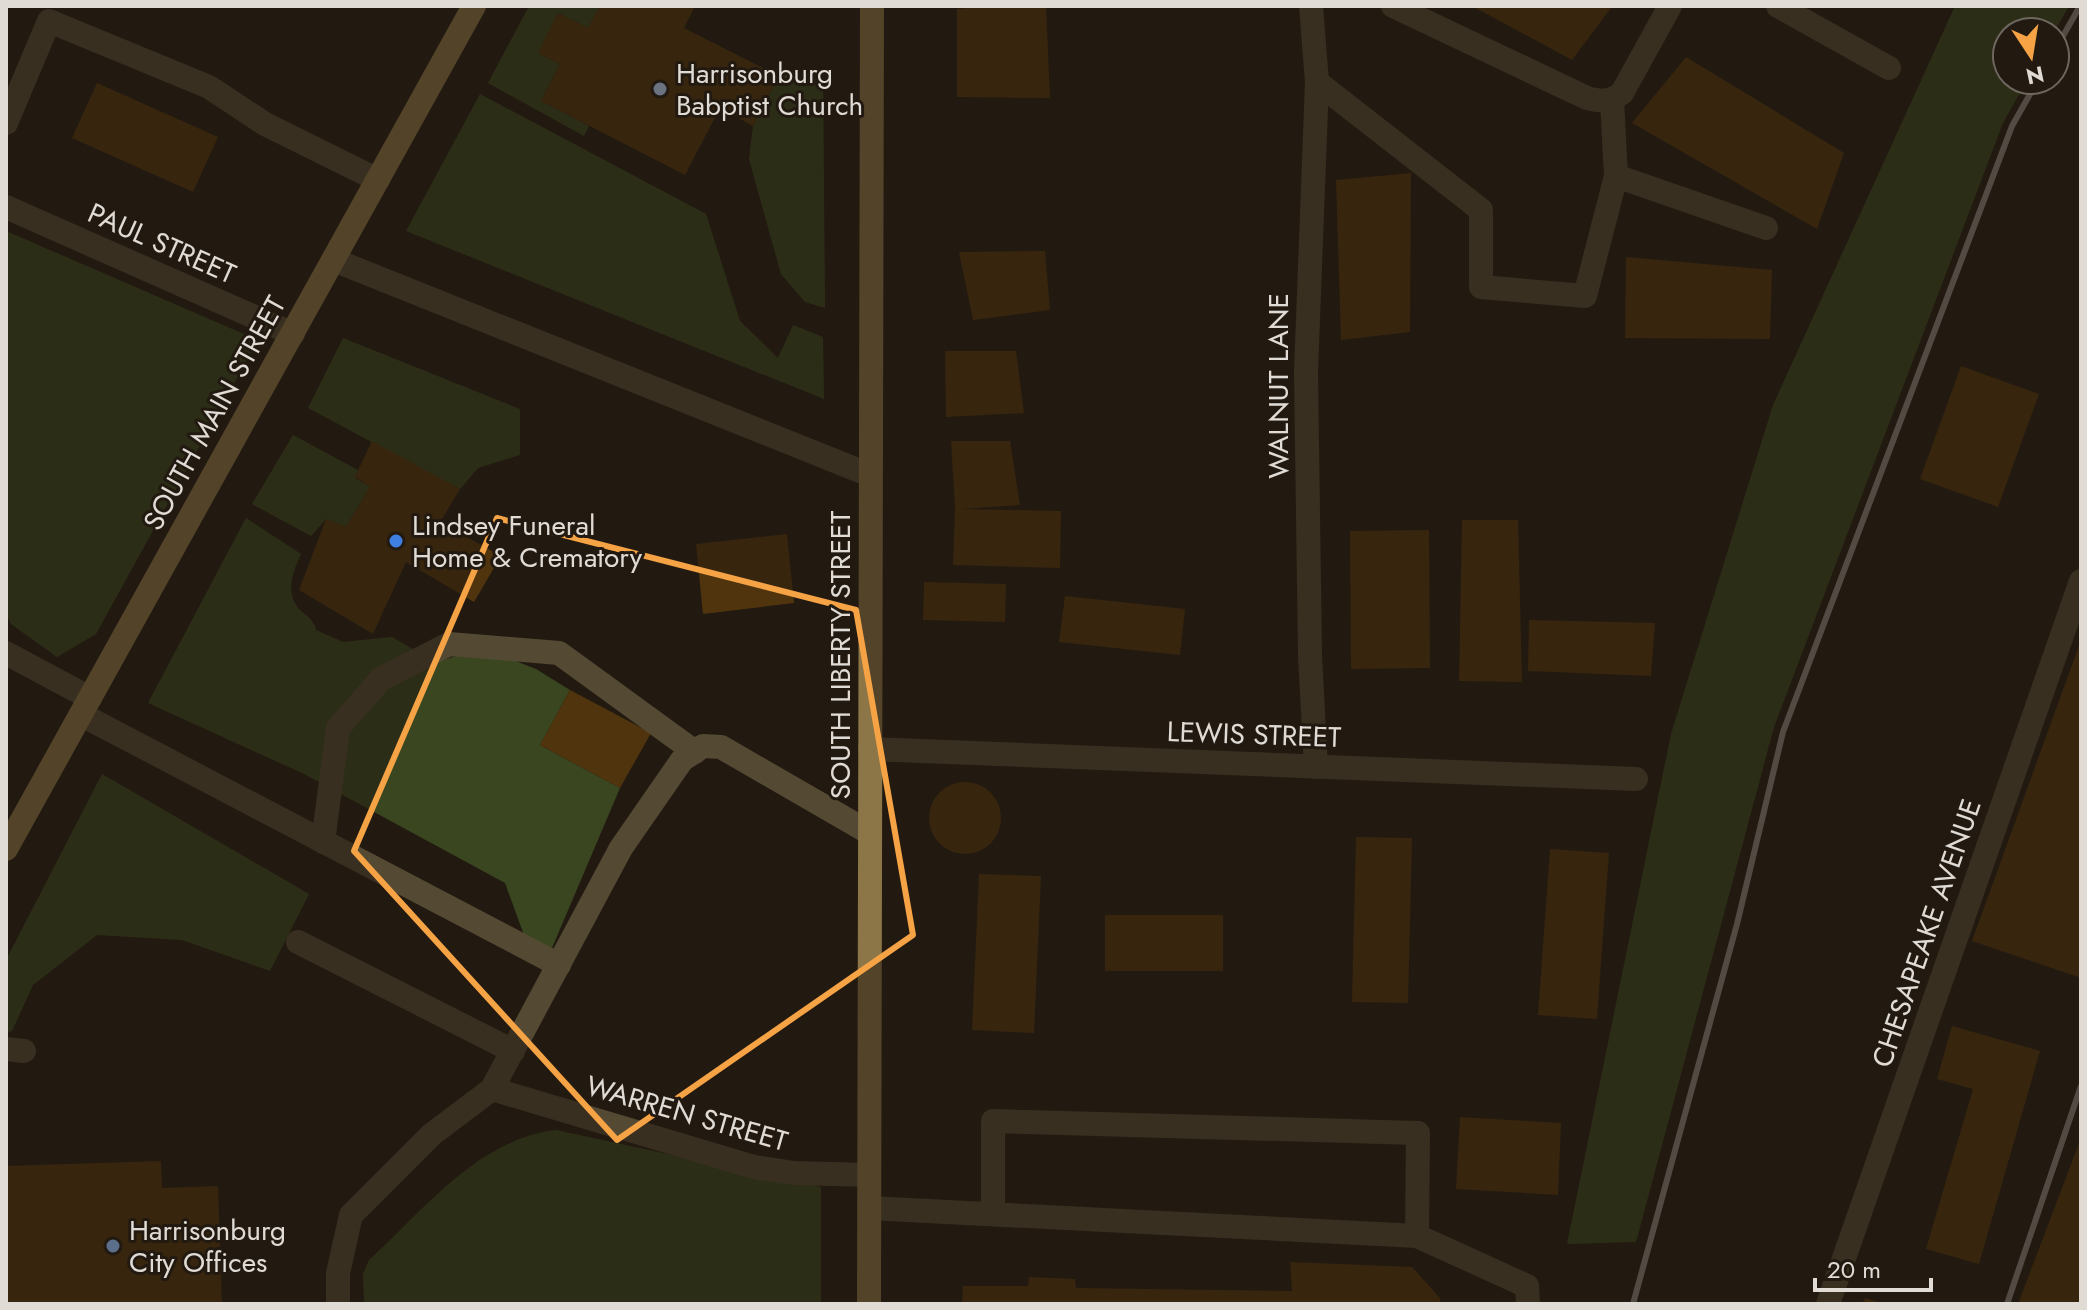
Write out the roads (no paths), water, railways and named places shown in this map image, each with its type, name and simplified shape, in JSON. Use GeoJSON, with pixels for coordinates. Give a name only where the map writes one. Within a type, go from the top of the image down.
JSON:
{"type":"FeatureCollection","features":[{"type":"Feature","properties":{"kind":"main road","name":"SOUTH MAIN STREET"},"geometry":{"type":"LineString","coordinates":[[7,847],[474,6]]}},
{"type":"Feature","properties":{"kind":"main road","name":"SOUTH LIBERTY STREET"},"geometry":{"type":"LineString","coordinates":[[869,1304],[872,6]]}},
{"type":"Feature","properties":{"kind":"street","name":"WALNUT LANE"},"geometry":{"type":"LineString","coordinates":[[1311,6],[1317,82],[1306,372],[1310,656],[1316,767]]}},
{"type":"Feature","properties":{"kind":"street"},"geometry":{"type":"LineString","coordinates":[[1393,6],[1587,98],[1612,100],[1622,93],[1670,6]]}},
{"type":"Feature","properties":{"kind":"street"},"geometry":{"type":"LineString","coordinates":[[1778,6],[1889,68]]}},
{"type":"Feature","properties":{"kind":"street"},"geometry":{"type":"LineString","coordinates":[[6,123],[49,21],[209,87],[265,124],[378,180]]}},
{"type":"Feature","properties":{"kind":"street"},"geometry":{"type":"LineString","coordinates":[[1317,82],[1481,210],[1481,287],[1585,296],[1616,176],[1612,100]]}},
{"type":"Feature","properties":{"kind":"street"},"geometry":{"type":"LineString","coordinates":[[1616,176],[1766,228]]}},
{"type":"Feature","properties":{"kind":"street","name":"PAUL STREET"},"geometry":{"type":"LineString","coordinates":[[6,207],[293,334]]}},
{"type":"Feature","properties":{"kind":"street"},"geometry":{"type":"LineString","coordinates":[[334,260],[870,475]]}},
{"type":"Feature","properties":{"kind":"street","name":"CHESAPEAKE AVENUE"},"geometry":{"type":"LineString","coordinates":[[1828,1304],[2081,581]]}},
{"type":"Feature","properties":{"kind":"street"},"geometry":{"type":"LineString","coordinates":[[323,842],[338,728],[381,679],[449,644],[559,653],[695,752]]}},
{"type":"Feature","properties":{"kind":"street"},"geometry":{"type":"LineString","coordinates":[[6,653],[86,707],[323,842],[559,965]]}},
{"type":"Feature","properties":{"kind":"street"},"geometry":{"type":"LineString","coordinates":[[338,1304],[338,1273],[351,1215],[431,1135],[492,1089],[621,848],[682,760],[703,746],[721,747],[870,833]]}},
{"type":"Feature","properties":{"kind":"street","name":"LEWIS STREET"},"geometry":{"type":"LineString","coordinates":[[870,749],[1636,779]]}},
{"type":"Feature","properties":{"kind":"street"},"geometry":{"type":"LineString","coordinates":[[298,942],[513,1051]]}},
{"type":"Feature","properties":{"kind":"street","name":"WARREN STREET"},"geometry":{"type":"LineString","coordinates":[[492,1089],[754,1167],[794,1173],[869,1175]]}},
{"type":"Feature","properties":{"kind":"street"},"geometry":{"type":"LineString","coordinates":[[993,1213],[993,1121],[1418,1133],[1417,1236]]}},
{"type":"Feature","properties":{"kind":"street"},"geometry":{"type":"LineString","coordinates":[[869,1208],[1417,1236],[1527,1286],[1528,1304]]}},
{"type":"Feature","properties":{"kind":"railway"},"geometry":{"type":"LineString","coordinates":[[2071,22],[2080,6]]}},
{"type":"Feature","properties":{"kind":"railway"},"geometry":{"type":"LineString","coordinates":[[1633,1304],[1737,924],[1783,732],[2012,126],[2029,96]]}},
{"type":"Feature","properties":{"kind":"railway"},"geometry":{"type":"LineString","coordinates":[[2007,1304],[2081,1086]]}},
{"type":"Feature","properties":{"kind":"place","name":"Harrisonburg Babptist Church"},"geometry":{"type":"Point","coordinates":[660,89]}},
{"type":"Feature","properties":{"kind":"place","name":"Lindsey Funeral Home & Crematory"},"geometry":{"type":"Point","coordinates":[396,541]}},
{"type":"Feature","properties":{"kind":"place","name":"Harrisonburg City Offices"},"geometry":{"type":"Point","coordinates":[113,1246]}}]}
